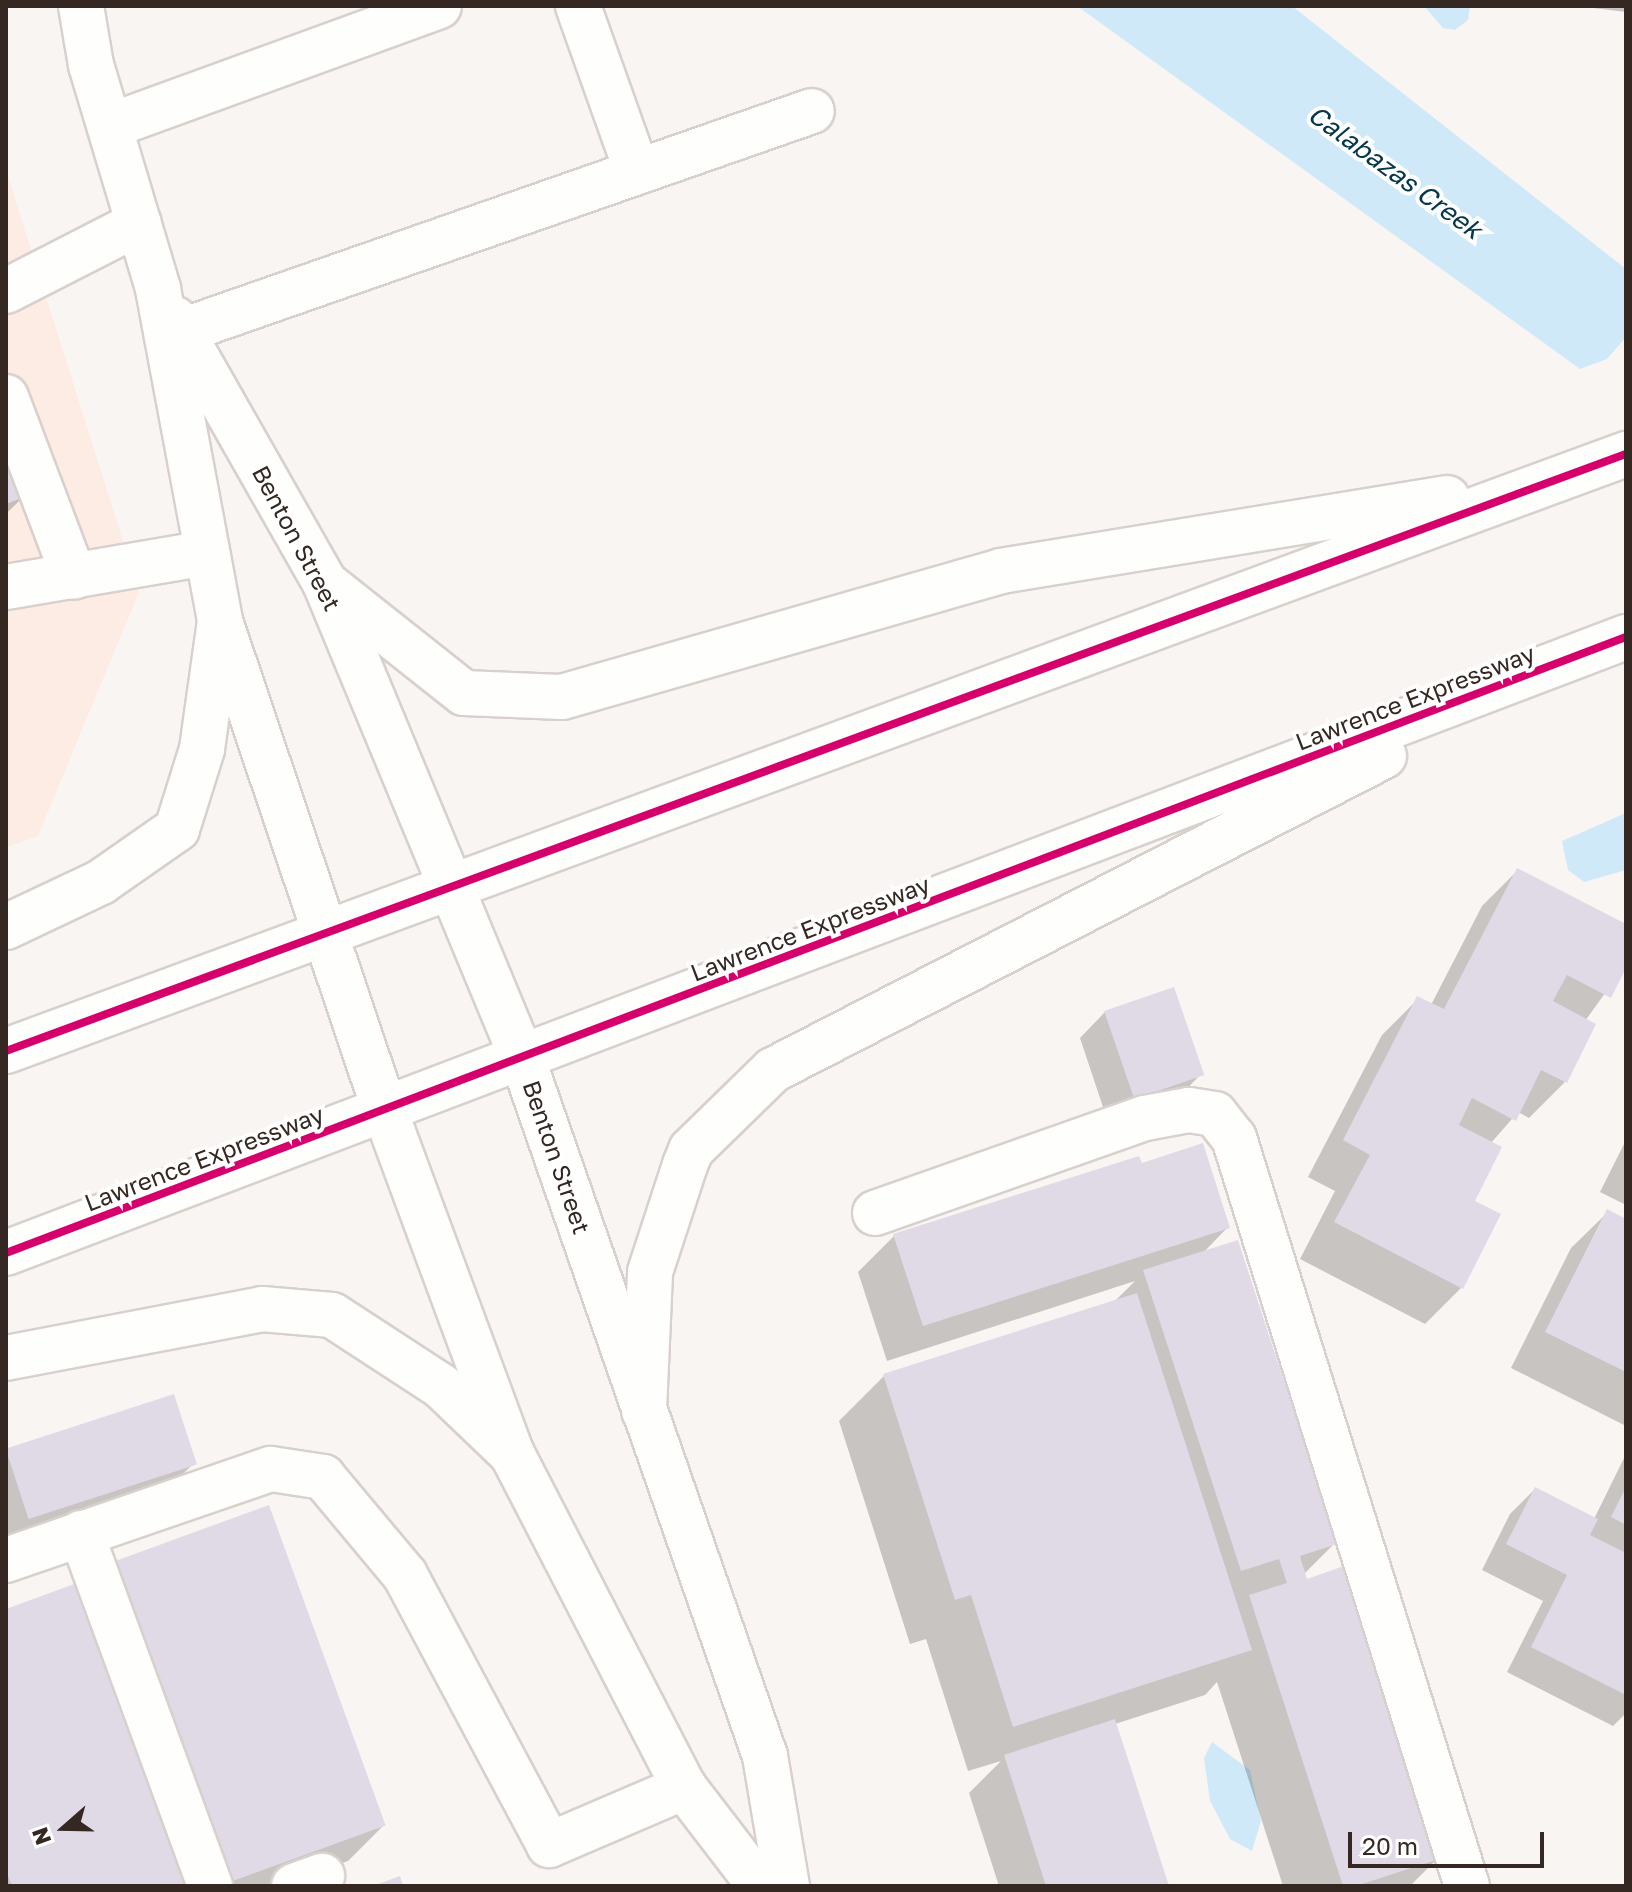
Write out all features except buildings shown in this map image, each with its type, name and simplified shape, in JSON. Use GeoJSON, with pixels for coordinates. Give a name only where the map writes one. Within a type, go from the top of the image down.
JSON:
{"type":"FeatureCollection","features":[{"type":"Feature","properties":{"kind":"main road","name":"Benton Street"},"geometry":{"type":"LineString","coordinates":[[81,6],[110,126],[158,289],[220,621],[329,929],[385,1111],[512,1454],[684,1787],[760,1886]]}},
{"type":"Feature","properties":{"kind":"main road"},"geometry":{"type":"LineString","coordinates":[[110,126],[439,6]]}},
{"type":"Feature","properties":{"kind":"main road"},"geometry":{"type":"LineString","coordinates":[[578,6],[637,172]]}},
{"type":"Feature","properties":{"kind":"main road"},"geometry":{"type":"LineString","coordinates":[[182,331],[812,111]]}},
{"type":"Feature","properties":{"kind":"main road"},"geometry":{"type":"LineString","coordinates":[[6,291],[139,223]]}},
{"type":"Feature","properties":{"kind":"main road","name":"Benton Street"},"geometry":{"type":"LineString","coordinates":[[158,289],[325,583],[523,1060],[765,1756],[787,1886]]}},
{"type":"Feature","properties":{"kind":"main road"},"geometry":{"type":"LineString","coordinates":[[6,397],[74,577]]}},
{"type":"Feature","properties":{"kind":"main road"},"geometry":{"type":"LineString","coordinates":[[6,1051],[449,884],[1626,454]]}},
{"type":"Feature","properties":{"kind":"main road"},"geometry":{"type":"LineString","coordinates":[[325,583],[464,693],[562,697],[1001,571],[1552,480]]}},
{"type":"Feature","properties":{"kind":"main road"},"geometry":{"type":"LineString","coordinates":[[6,587],[207,553]]}},
{"type":"Feature","properties":{"kind":"main road"},"geometry":{"type":"LineString","coordinates":[[6,927],[101,882],[177,829],[202,749],[220,621]]}},
{"type":"Feature","properties":{"kind":"main road","name":"Lawrence Expressway"},"geometry":{"type":"LineString","coordinates":[[6,1253],[523,1060],[1626,637]]}},
{"type":"Feature","properties":{"kind":"main road"},"geometry":{"type":"LineString","coordinates":[[644,1411],[650,1272],[685,1165],[691,1150],[773,1070],[1565,661]]}},
{"type":"Feature","properties":{"kind":"main road"},"geometry":{"type":"LineString","coordinates":[[875,1213],[1145,1118],[1189,1110],[1215,1114],[1234,1138],[1467,1886]]}},
{"type":"Feature","properties":{"kind":"main road"},"geometry":{"type":"LineString","coordinates":[[6,1358],[262,1309],[332,1315],[441,1386],[512,1454]]}},
{"type":"Feature","properties":{"kind":"main road"},"geometry":{"type":"LineString","coordinates":[[6,1560],[271,1469],[323,1477],[405,1575],[549,1845],[684,1787]]}},
{"type":"Feature","properties":{"kind":"main road"},"geometry":{"type":"LineString","coordinates":[[81,1533],[210,1886]]}},
{"type":"Feature","properties":{"kind":"shaded area"},"geometry":{"type":"Polygon","coordinates":[[[6,170],[139,592],[38,836],[6,847],[6,170]]]}},
{"type":"Feature","properties":{"kind":"water","name":"Calabazas Creek"},"geometry":{"type":"Polygon","coordinates":[[[1077,6],[1292,6],[1626,269],[1626,337],[1607,359],[1580,369],[1077,6]]]}},
{"type":"Feature","properties":{"kind":"water"},"geometry":{"type":"Polygon","coordinates":[[[1424,6],[1470,6],[1468,20],[1455,30],[1443,28],[1424,6]]]}},
{"type":"Feature","properties":{"kind":"water"},"geometry":{"type":"Polygon","coordinates":[[[1626,813],[1626,870],[1584,882],[1568,870],[1562,841],[1626,813]]]}},
{"type":"Feature","properties":{"kind":"water"},"geometry":{"type":"Polygon","coordinates":[[[1212,1742],[1250,1770],[1261,1821],[1252,1851],[1230,1839],[1210,1801],[1204,1758],[1212,1742]]]}},
{"type":"Feature","properties":{"kind":"cycle path"},"geometry":{"type":"LineString","coordinates":[[6,1051],[1626,454]]}},
{"type":"Feature","properties":{"kind":"cycle path"},"geometry":{"type":"LineString","coordinates":[[6,1253],[1626,637]]}}]}
